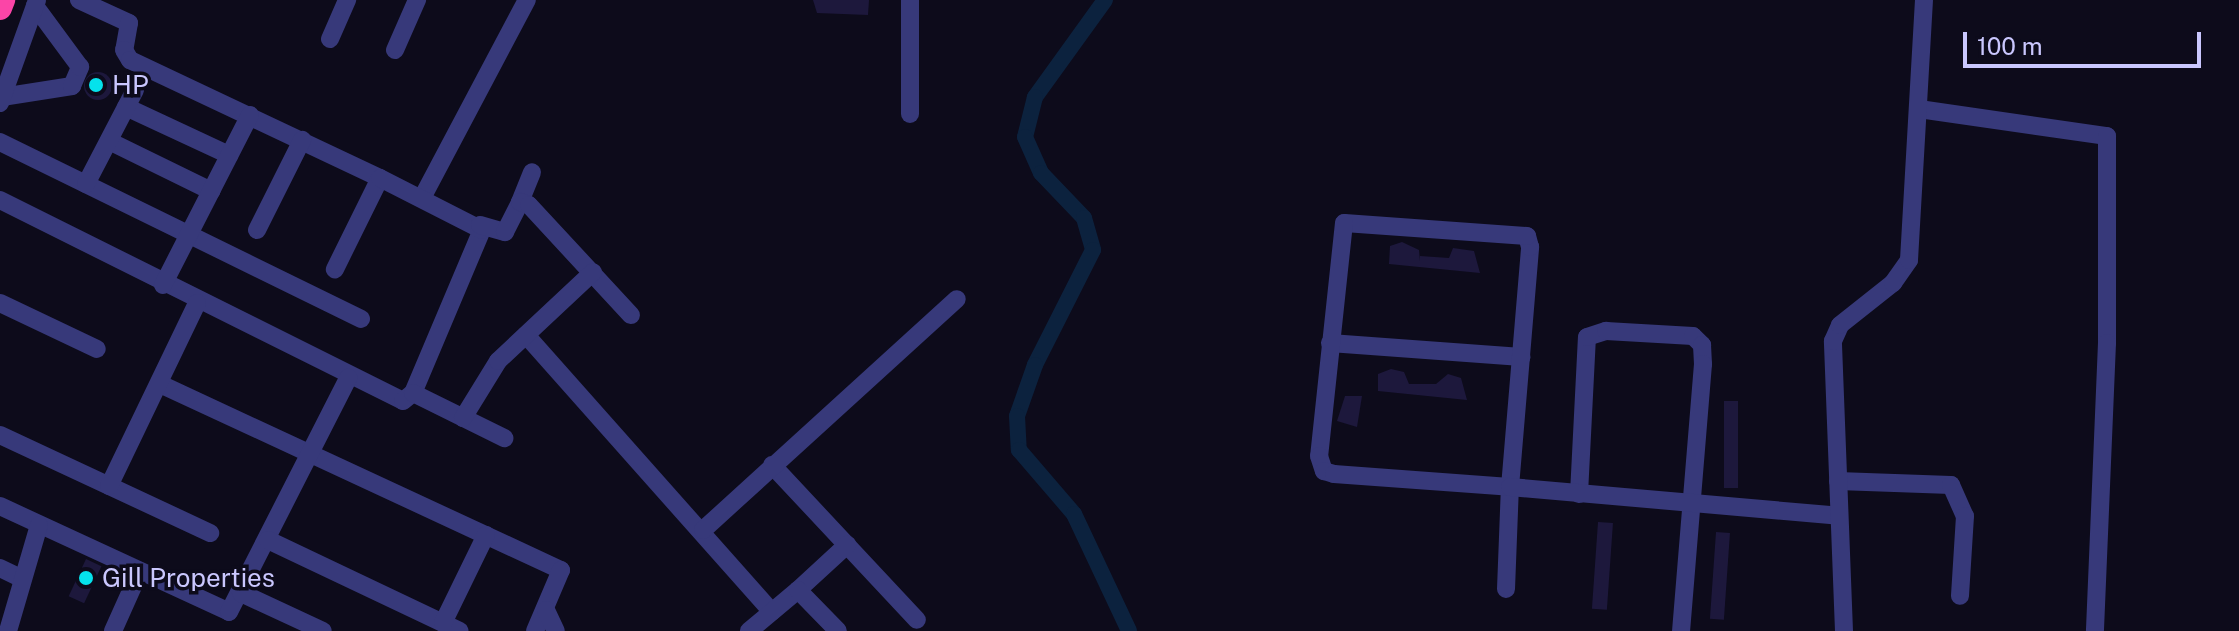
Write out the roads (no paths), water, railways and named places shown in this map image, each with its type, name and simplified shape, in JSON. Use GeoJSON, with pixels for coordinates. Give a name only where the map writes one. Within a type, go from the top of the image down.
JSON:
{"type":"FeatureCollection","features":[{"type":"Feature","properties":{"kind":"highway"},"geometry":{"type":"LineString","coordinates":[[0,8],[3,0]]}},
{"type":"Feature","properties":{"kind":"street"},"geometry":{"type":"LineString","coordinates":[[79,0],[129,23],[124,50],[130,60],[480,225],[505,232],[532,172]]}},
{"type":"Feature","properties":{"kind":"street"},"geometry":{"type":"LineString","coordinates":[[330,39],[347,0]]}},
{"type":"Feature","properties":{"kind":"street"},"geometry":{"type":"LineString","coordinates":[[395,50],[416,0]]}},
{"type":"Feature","properties":{"kind":"street"},"geometry":{"type":"LineString","coordinates":[[422,198],[527,0]]}},
{"type":"Feature","properties":{"kind":"street"},"geometry":{"type":"LineString","coordinates":[[910,0],[910,114]]}},
{"type":"Feature","properties":{"kind":"street"},"geometry":{"type":"LineString","coordinates":[[1844,631],[1833,341],[1840,325],[1893,283],[1909,260],[1924,0]]}},
{"type":"Feature","properties":{"kind":"street"},"geometry":{"type":"LineString","coordinates":[[1,100],[36,3]]}},
{"type":"Feature","properties":{"kind":"street"},"geometry":{"type":"LineString","coordinates":[[1,100],[72,86],[80,67],[36,3]]}},
{"type":"Feature","properties":{"kind":"street"},"geometry":{"type":"LineString","coordinates":[[86,184],[135,90]]}},
{"type":"Feature","properties":{"kind":"street"},"geometry":{"type":"LineString","coordinates":[[126,107],[229,155]]}},
{"type":"Feature","properties":{"kind":"street"},"geometry":{"type":"LineString","coordinates":[[1919,109],[2107,136],[2107,343],[2095,631]]}},
{"type":"Feature","properties":{"kind":"street"},"geometry":{"type":"LineString","coordinates":[[163,285],[250,115]]}},
{"type":"Feature","properties":{"kind":"street"},"geometry":{"type":"LineString","coordinates":[[257,230],[302,140]]}},
{"type":"Feature","properties":{"kind":"street"},"geometry":{"type":"LineString","coordinates":[[109,141],[211,191]]}},
{"type":"Feature","properties":{"kind":"street"},"geometry":{"type":"LineString","coordinates":[[0,142],[361,319]]}},
{"type":"Feature","properties":{"kind":"street"},"geometry":{"type":"LineString","coordinates":[[335,269],[380,178]]}},
{"type":"Feature","properties":{"kind":"street"},"geometry":{"type":"LineString","coordinates":[[0,200],[197,303],[396,400],[413,393],[480,225]]}},
{"type":"Feature","properties":{"kind":"street"},"geometry":{"type":"LineString","coordinates":[[520,202],[537,210],[631,315]]}},
{"type":"Feature","properties":{"kind":"street"},"geometry":{"type":"LineString","coordinates":[[1506,589],[1510,487],[1527,236],[1352,220],[1339,231],[1319,456],[1324,471],[1510,487],[1689,505],[1839,516]]}},
{"type":"Feature","properties":{"kind":"street"},"geometry":{"type":"LineString","coordinates":[[463,418],[493,369],[593,272]]}},
{"type":"Feature","properties":{"kind":"street"},"geometry":{"type":"LineString","coordinates":[[703,530],[957,299]]}},
{"type":"Feature","properties":{"kind":"street"},"geometry":{"type":"LineString","coordinates":[[0,303],[97,349]]}},
{"type":"Feature","properties":{"kind":"street"},"geometry":{"type":"LineString","coordinates":[[109,486],[197,303]]}},
{"type":"Feature","properties":{"kind":"street"},"geometry":{"type":"LineString","coordinates":[[1579,494],[1587,337],[1594,332],[1683,332],[1702,345],[1681,631]]}},
{"type":"Feature","properties":{"kind":"street"},"geometry":{"type":"LineString","coordinates":[[526,335],[703,530],[772,612]]}},
{"type":"Feature","properties":{"kind":"street"},"geometry":{"type":"LineString","coordinates":[[1330,343],[1521,357]]}},
{"type":"Feature","properties":{"kind":"street"},"geometry":{"type":"LineString","coordinates":[[0,506],[221,612],[235,607],[348,378]]}},
{"type":"Feature","properties":{"kind":"street"},"geometry":{"type":"LineString","coordinates":[[160,384],[561,570],[535,631]]}},
{"type":"Feature","properties":{"kind":"street"},"geometry":{"type":"LineString","coordinates":[[413,393],[504,438]]}},
{"type":"Feature","properties":{"kind":"street"},"geometry":{"type":"LineString","coordinates":[[0,435],[210,533]]}},
{"type":"Feature","properties":{"kind":"street"},"geometry":{"type":"LineString","coordinates":[[772,465],[917,620]]}},
{"type":"Feature","properties":{"kind":"street"},"geometry":{"type":"LineString","coordinates":[[1838,481],[1951,485],[1965,516],[1960,596]]}},
{"type":"Feature","properties":{"kind":"street"},"geometry":{"type":"LineString","coordinates":[[8,631],[39,525]]}},
{"type":"Feature","properties":{"kind":"street"},"geometry":{"type":"LineString","coordinates":[[268,540],[452,627],[486,535]]}},
{"type":"Feature","properties":{"kind":"street"},"geometry":{"type":"LineString","coordinates":[[749,631],[847,545]]}},
{"type":"Feature","properties":{"kind":"street"},"geometry":{"type":"LineString","coordinates":[[0,568],[23,579]]}},
{"type":"Feature","properties":{"kind":"street"},"geometry":{"type":"LineString","coordinates":[[113,631],[139,573]]}},
{"type":"Feature","properties":{"kind":"street"},"geometry":{"type":"LineString","coordinates":[[798,590],[838,631]]}},
{"type":"Feature","properties":{"kind":"street"},"geometry":{"type":"LineString","coordinates":[[241,593],[323,631]]}},
{"type":"Feature","properties":{"kind":"street"},"geometry":{"type":"LineString","coordinates":[[546,610],[556,631]]}},
{"type":"Feature","properties":{"kind":"waterway"},"geometry":{"type":"LineString","coordinates":[[1105,0],[1035,97],[1025,137],[1041,173],[1084,218],[1093,250],[1035,365],[1017,416],[1019,450],[1074,514],[1129,631]]}},
{"type":"Feature","properties":{"kind":"place","name":"HP"},"geometry":{"type":"Point","coordinates":[96,85]}},
{"type":"Feature","properties":{"kind":"place","name":"Gill Properties"},"geometry":{"type":"Point","coordinates":[86,578]}}]}
